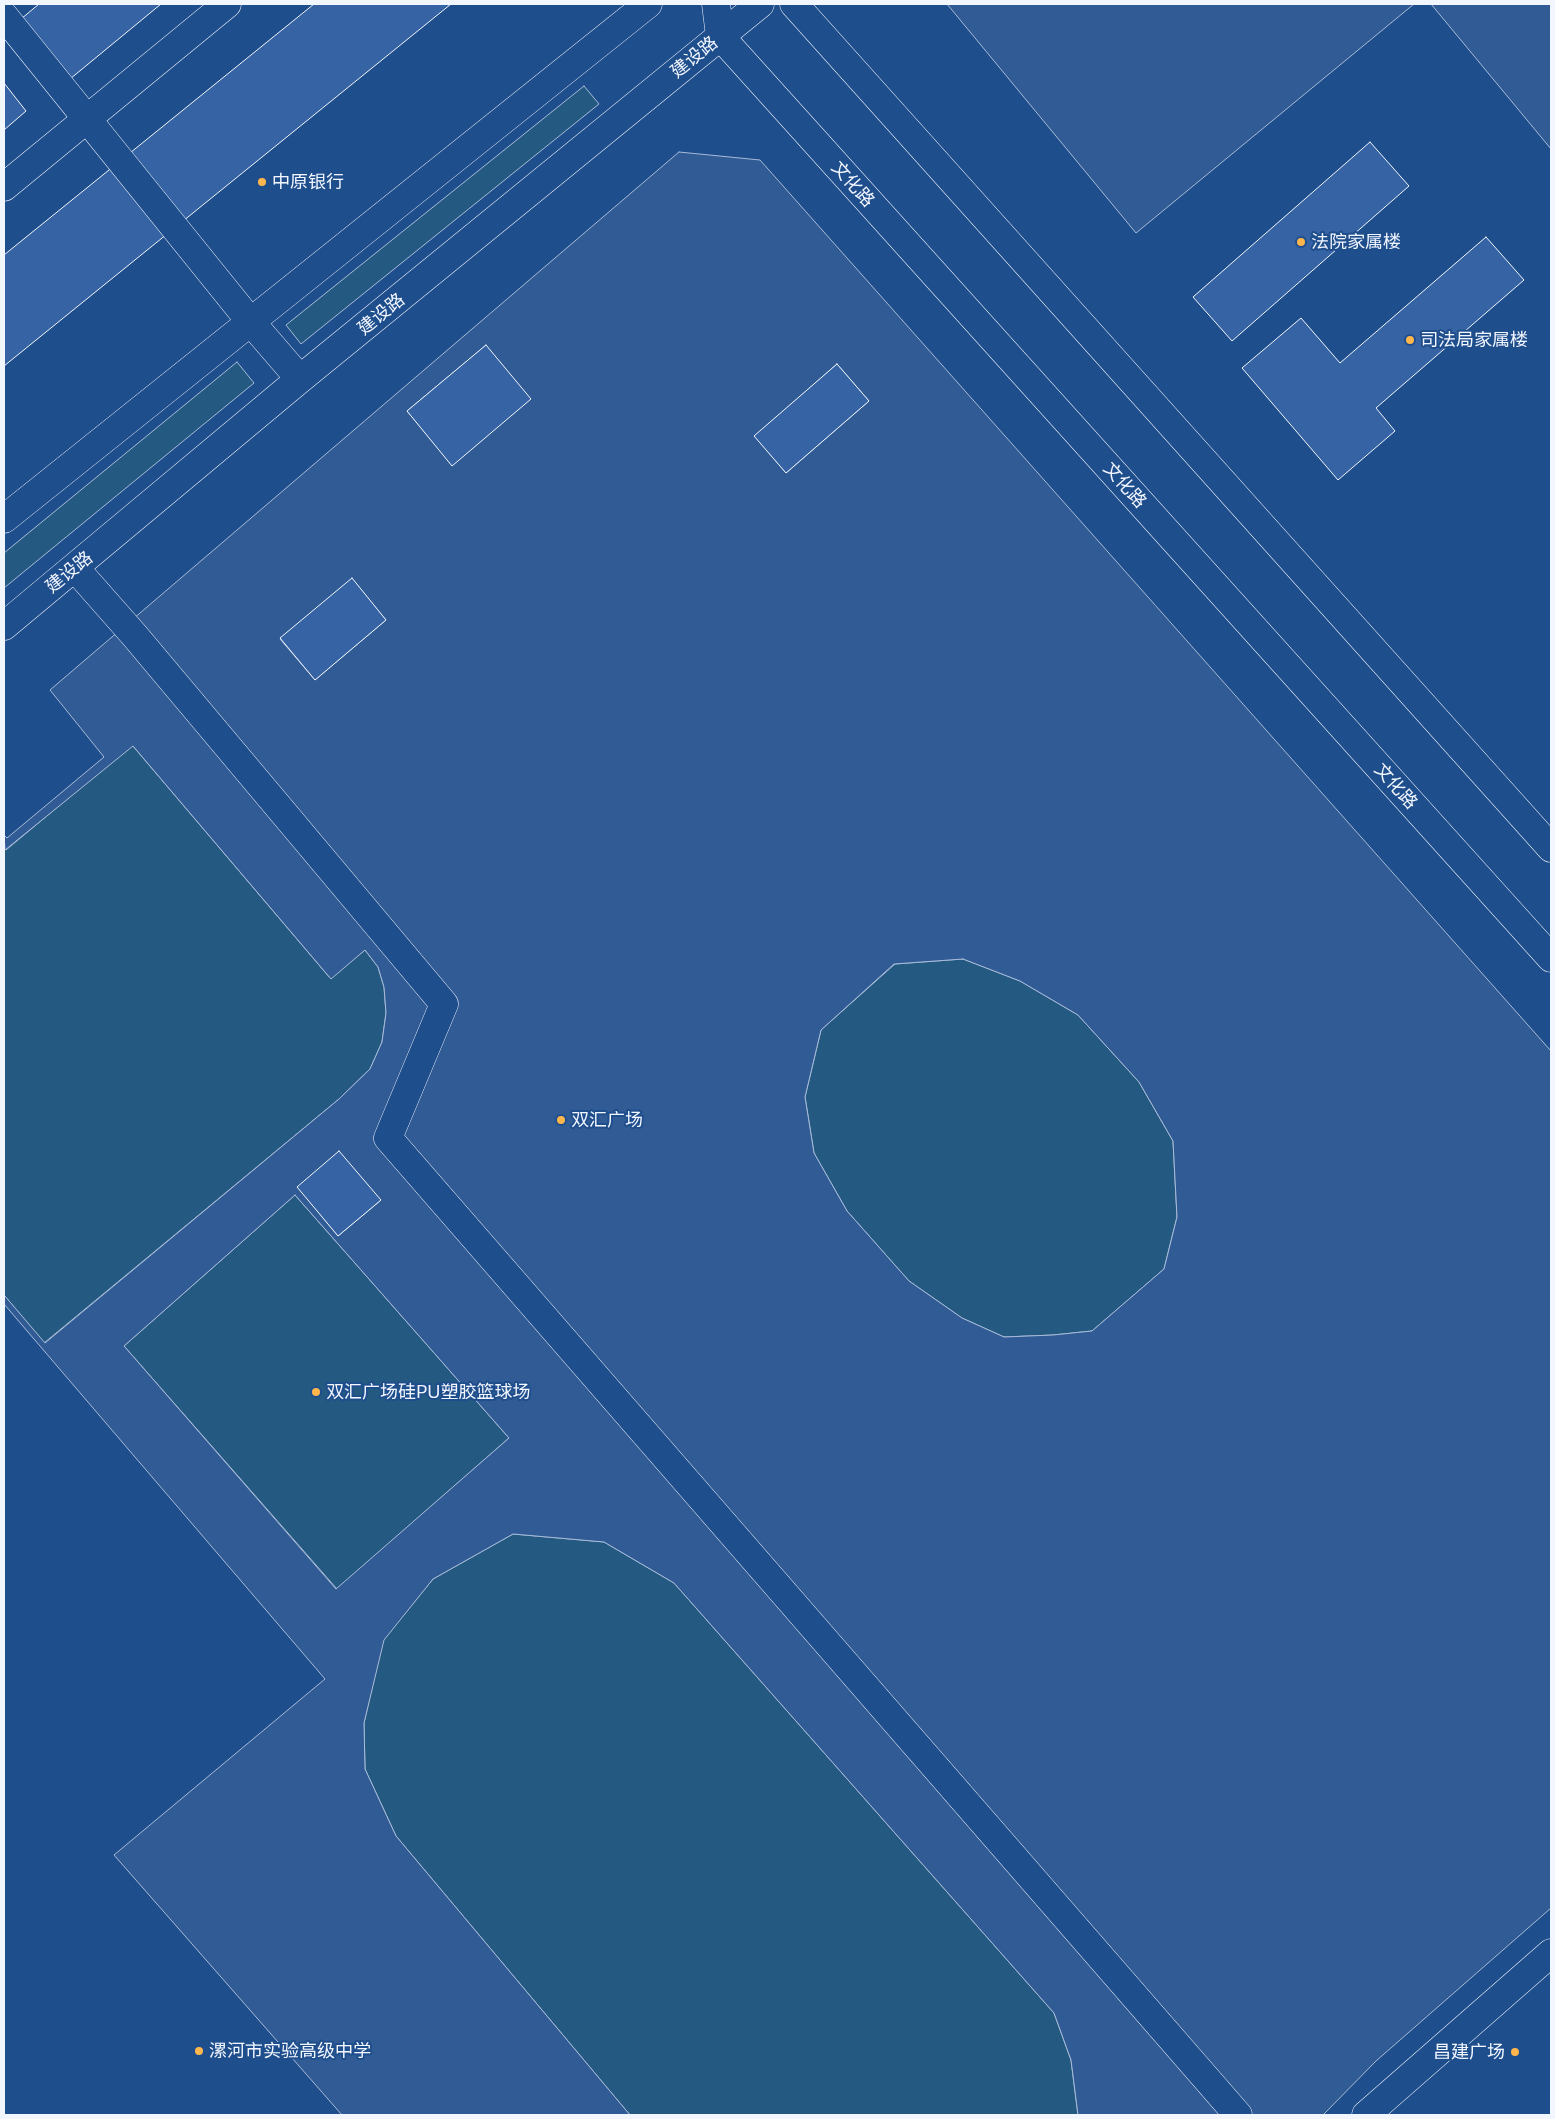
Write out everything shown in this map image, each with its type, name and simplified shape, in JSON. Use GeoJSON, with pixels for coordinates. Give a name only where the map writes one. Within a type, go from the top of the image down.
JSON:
{"type":"FeatureCollection","features":[{"type":"Feature","properties":{"kind":"street"},"geometry":{"type":"LineString","coordinates":[[4,187],[227,4]]}},
{"type":"Feature","properties":{"kind":"street"},"geometry":{"type":"LineString","coordinates":[[4,519],[648,4]]}},
{"type":"Feature","properties":{"kind":"street"},"geometry":{"type":"LineString","coordinates":[[716,4],[720,36]]}},
{"type":"Feature","properties":{"kind":"street","name":"建设路"},"geometry":{"type":"LineString","coordinates":[[4,626],[300,380],[760,4]]}},
{"type":"Feature","properties":{"kind":"street"},"geometry":{"type":"LineString","coordinates":[[794,4],[1551,848]]}},
{"type":"Feature","properties":{"kind":"street"},"geometry":{"type":"LineString","coordinates":[[4,16],[250,321],[300,380]]}},
{"type":"Feature","properties":{"kind":"street","name":"文化路"},"geometry":{"type":"LineString","coordinates":[[720,36],[1551,958]]}},
{"type":"Feature","properties":{"kind":"street"},"geometry":{"type":"LineString","coordinates":[[75,568],[444,1004],[388,1138],[1238,2115]]}},
{"type":"Feature","properties":{"kind":"street"},"geometry":{"type":"LineString","coordinates":[[1366,2115],[1551,1953]]}},
{"type":"Feature","properties":{"kind":"shaded area"},"geometry":{"type":"Polygon","coordinates":[[[947,4],[1414,4],[1136,233],[947,4]]]}},
{"type":"Feature","properties":{"kind":"shaded area"},"geometry":{"type":"Polygon","coordinates":[[[1431,4],[1551,4],[1551,149],[1431,4]]]}},
{"type":"Feature","properties":{"kind":"shaded area"},"geometry":{"type":"Polygon","coordinates":[[[584,86],[599,104],[301,344],[286,325],[584,86]]]}},
{"type":"Feature","properties":{"kind":"shaded area","name":"双汇广场"},"geometry":{"type":"Polygon","coordinates":[[[679,152],[760,160],[1551,1051],[1551,1908],[1376,2061],[1323,2115],[1078,2115],[1071,2060],[1054,2013],[674,1583],[604,1542],[513,1534],[433,1579],[384,1640],[364,1723],[365,1769],[396,1836],[630,2115],[342,2115],[114,1855],[325,1679],[4,1304],[4,1295],[45,1343],[339,1099],[370,1069],[382,1042],[386,1013],[384,987],[378,967],[365,950],[331,979],[133,746],[5,850],[4,835],[7,838],[104,757],[50,690],[679,152]],[[485,346],[407,411],[452,465],[485,346]],[[837,364],[755,436],[786,473],[869,401],[837,364]],[[352,579],[280,639],[315,680],[386,620],[352,579]],[[963,959],[894,964],[821,1030],[805,1097],[814,1153],[847,1211],[909,1281],[962,1318],[1004,1337],[1092,1331],[1164,1269],[1177,1217],[1173,1141],[1139,1082],[1078,1015],[1020,981],[963,959]],[[298,1187],[338,1236],[380,1200],[298,1187]],[[295,1195],[124,1346],[336,1589],[509,1438],[295,1195]]]}},
{"type":"Feature","properties":{"kind":"shaded area"},"geometry":{"type":"Polygon","coordinates":[[[237,362],[254,383],[4,588],[4,553],[237,362]]]}},
{"type":"Feature","properties":{"kind":"shaded area"},"geometry":{"type":"Polygon","coordinates":[[[132,745],[330,978],[365,950],[378,967],[384,987],[386,1013],[382,1042],[370,1069],[339,1099],[44,1343],[4,1295],[4,848],[6,850],[132,745]]]}},
{"type":"Feature","properties":{"kind":"shaded area"},"geometry":{"type":"Polygon","coordinates":[[[963,959],[1020,981],[1078,1015],[1139,1082],[1173,1141],[1177,1217],[1164,1269],[1092,1331],[1004,1337],[962,1318],[909,1281],[847,1211],[814,1153],[805,1097],[821,1030],[895,964],[963,959]]]}},
{"type":"Feature","properties":{"kind":"shaded area","name":"双汇广场硅PU塑胶篮球场"},"geometry":{"type":"Polygon","coordinates":[[[295,1195],[509,1438],[337,1589],[124,1346],[295,1195]]]}},
{"type":"Feature","properties":{"kind":"shaded area"},"geometry":{"type":"Polygon","coordinates":[[[513,1534],[604,1542],[674,1583],[1054,2013],[1071,2060],[1078,2115],[630,2115],[396,1836],[365,1769],[364,1723],[383,1640],[433,1579],[513,1534]]]}},
{"type":"Feature","properties":{"kind":"building"},"geometry":{"type":"Polygon","coordinates":[[[39,4],[161,4],[70,79],[21,19],[39,4]]]}},
{"type":"Feature","properties":{"kind":"building"},"geometry":{"type":"Polygon","coordinates":[[[314,4],[451,4],[4,366],[4,255],[314,4]]]}},
{"type":"Feature","properties":{"kind":"building"},"geometry":{"type":"Polygon","coordinates":[[[4,83],[26,111],[4,130],[4,83]]]}},
{"type":"Feature","properties":{"kind":"building","name":"法院家属楼"},"geometry":{"type":"Polygon","coordinates":[[[1370,142],[1409,186],[1232,341],[1193,297],[1370,142]]]}},
{"type":"Feature","properties":{"kind":"building","name":"司法局家属楼"},"geometry":{"type":"Polygon","coordinates":[[[1486,237],[1524,280],[1376,408],[1395,431],[1338,480],[1242,368],[1301,318],[1340,363],[1486,237]]]}},
{"type":"Feature","properties":{"kind":"building"},"geometry":{"type":"Polygon","coordinates":[[[486,345],[531,399],[452,466],[407,411],[486,345]]]}},
{"type":"Feature","properties":{"kind":"building"},"geometry":{"type":"Polygon","coordinates":[[[837,364],[869,401],[786,473],[754,436],[837,364]]]}},
{"type":"Feature","properties":{"kind":"building"},"geometry":{"type":"Polygon","coordinates":[[[352,578],[386,620],[315,680],[280,638],[352,578]]]}},
{"type":"Feature","properties":{"kind":"building"},"geometry":{"type":"Polygon","coordinates":[[[339,1151],[381,1200],[338,1236],[297,1187],[339,1151]]]}},
{"type":"Feature","properties":{"kind":"place","name":"中原银行"},"geometry":{"type":"Point","coordinates":[262,182]}},
{"type":"Feature","properties":{"kind":"place","name":"法院家属楼"},"geometry":{"type":"Point","coordinates":[1301,242]}},
{"type":"Feature","properties":{"kind":"place","name":"司法局家属楼"},"geometry":{"type":"Point","coordinates":[1410,340]}},
{"type":"Feature","properties":{"kind":"place","name":"双汇广场"},"geometry":{"type":"Point","coordinates":[561,1120]}},
{"type":"Feature","properties":{"kind":"place","name":"双汇广场硅PU塑胶篮球场"},"geometry":{"type":"Point","coordinates":[316,1392]}},
{"type":"Feature","properties":{"kind":"place","name":"漯河市实验高级中学"},"geometry":{"type":"Point","coordinates":[199,2051]}},
{"type":"Feature","properties":{"kind":"place","name":"昌建广场"},"geometry":{"type":"Point","coordinates":[1515,2052]}}]}
